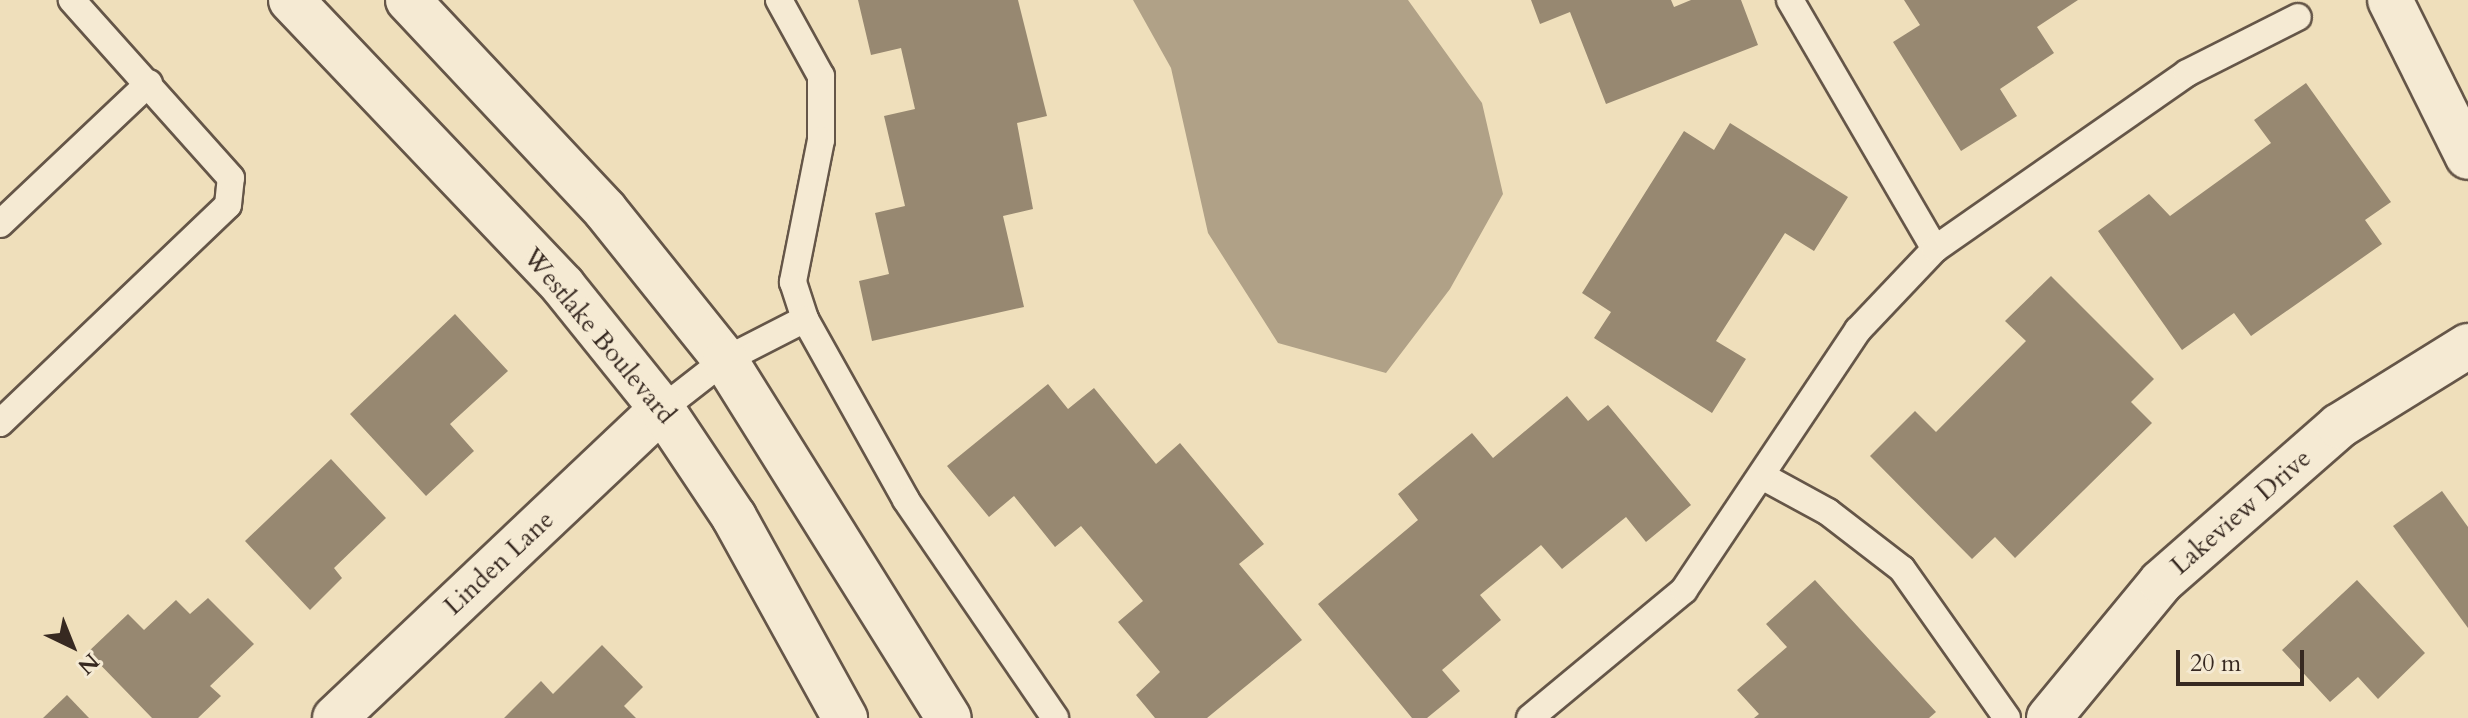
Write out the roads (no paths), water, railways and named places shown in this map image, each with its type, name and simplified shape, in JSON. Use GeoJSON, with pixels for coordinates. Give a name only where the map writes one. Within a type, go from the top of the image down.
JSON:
{"type":"FeatureCollection","features":[{"type":"Feature","properties":{"kind":"street","name":"Westlake Boulevard"},"geometry":{"type":"LineString","coordinates":[[291,0],[563,286],[662,409],[734,517],[845,718]]}},
{"type":"Feature","properties":{"kind":"street"},"geometry":{"type":"LineString","coordinates":[[408,0],[605,210],[725,360],[949,718]]}},
{"type":"Feature","properties":{"kind":"street"},"geometry":{"type":"LineString","coordinates":[[2390,0],[2468,157]]}},
{"type":"Feature","properties":{"kind":"street","name":"Lakeview Drive"},"geometry":{"type":"LineString","coordinates":[[2049,718],[2161,582],[2339,426],[2468,346]]}},
{"type":"Feature","properties":{"kind":"street","name":"Linden Lane"},"geometry":{"type":"LineString","coordinates":[[335,718],[662,409]]}},
{"type":"Feature","properties":{"kind":"lane"},"geometry":{"type":"LineString","coordinates":[[0,423],[228,205],[231,178],[72,0]]}},
{"type":"Feature","properties":{"kind":"lane"},"geometry":{"type":"LineString","coordinates":[[779,0],[821,76],[821,140],[793,282],[805,319],[906,500],[1055,718]]}},
{"type":"Feature","properties":{"kind":"lane"},"geometry":{"type":"LineString","coordinates":[[1790,0],[1935,249]]}},
{"type":"Feature","properties":{"kind":"lane"},"geometry":{"type":"LineString","coordinates":[[1530,718],[1684,590],[1858,330],[1935,249],[2187,73],[2298,17]]}},
{"type":"Feature","properties":{"kind":"lane"},"geometry":{"type":"LineString","coordinates":[[0,224],[149,83]]}},
{"type":"Feature","properties":{"kind":"lane"},"geometry":{"type":"LineString","coordinates":[[662,409],[725,360],[805,319]]}},
{"type":"Feature","properties":{"kind":"lane"},"geometry":{"type":"LineString","coordinates":[[1762,476],[1828,512],[1902,569],[2007,718]]}}]}
